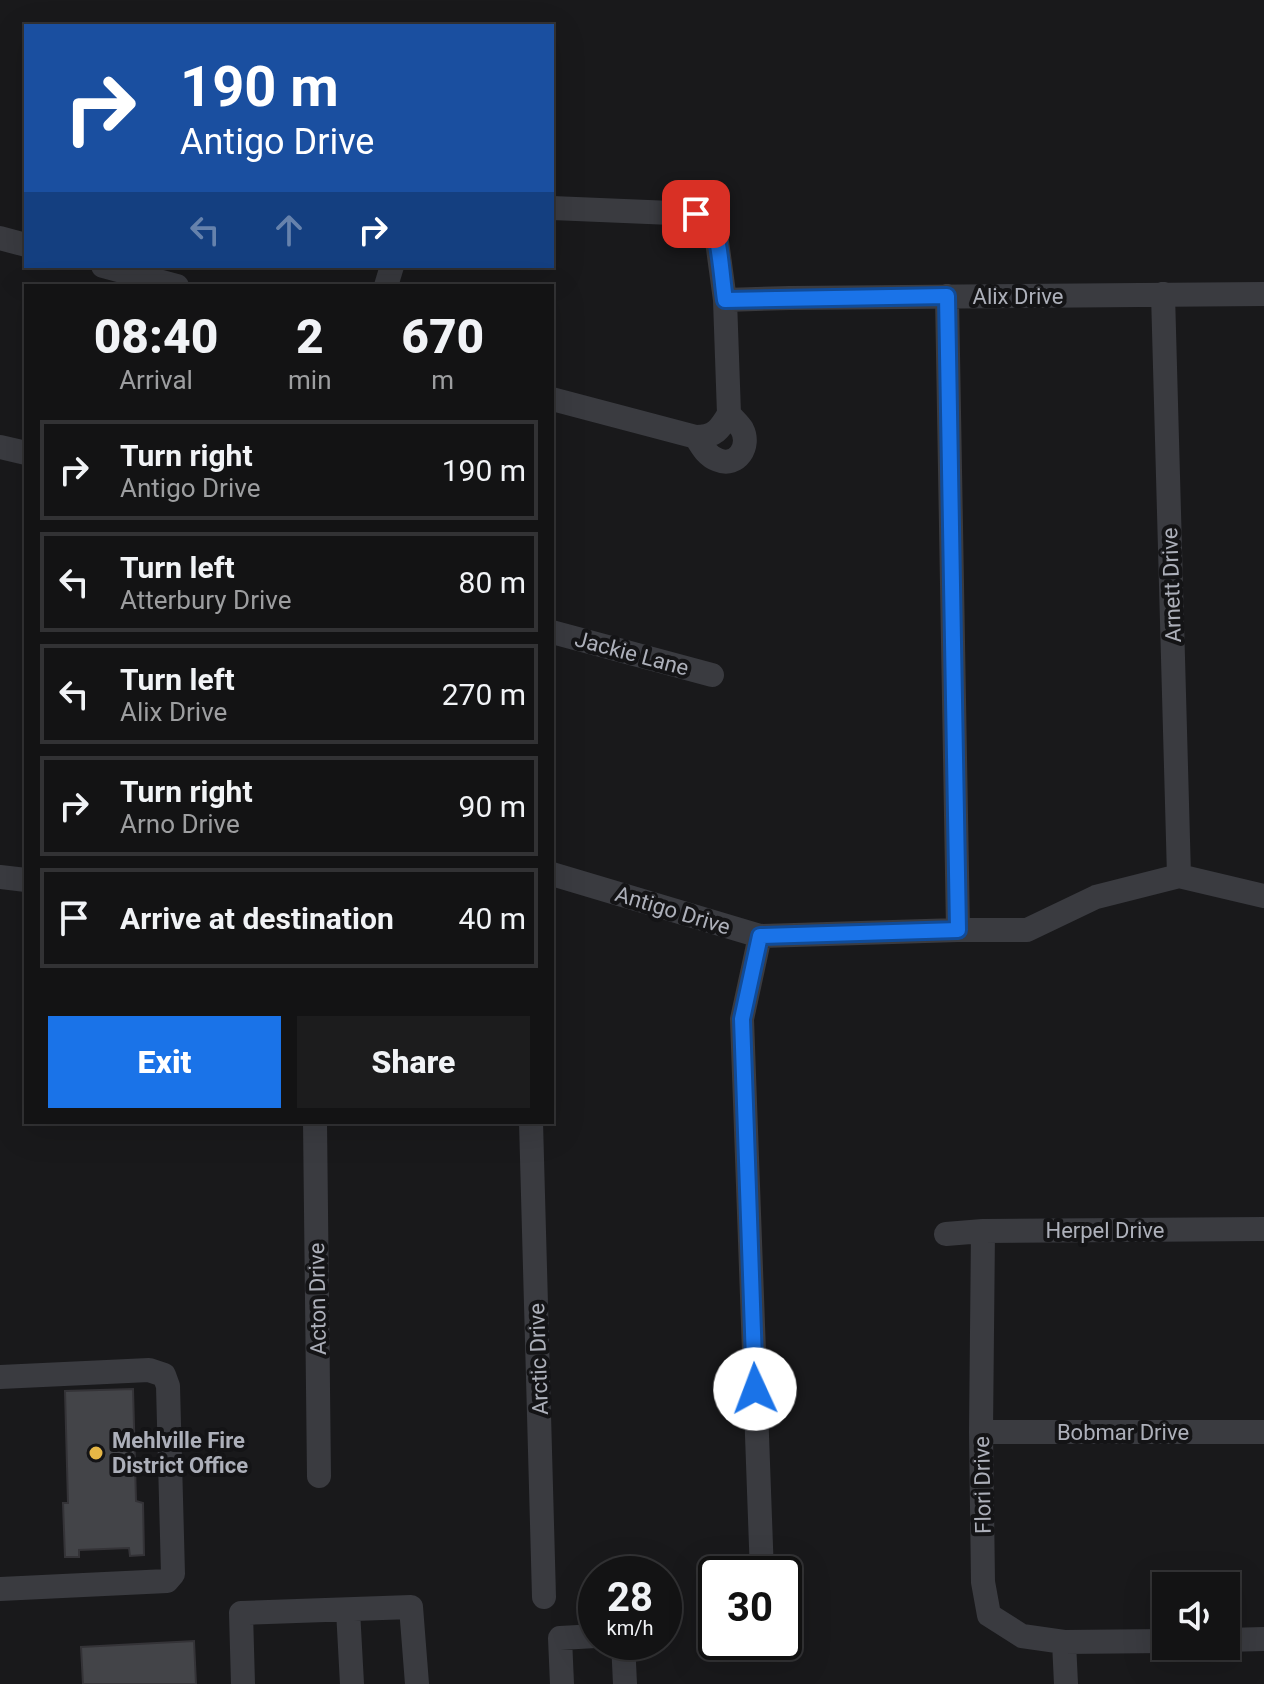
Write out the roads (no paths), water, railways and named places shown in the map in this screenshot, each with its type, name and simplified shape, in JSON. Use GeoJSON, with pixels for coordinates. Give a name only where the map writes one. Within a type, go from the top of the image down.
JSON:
{"type":"FeatureCollection","features":[{"type":"Feature","properties":{"kind":"street"},"geometry":{"type":"LineString","coordinates":[[554,208],[705,216],[711,221],[716,234],[725,300],[729,414],[720,428],[707,437],[696,437],[554,400]]}},
{"type":"Feature","properties":{"kind":"street"},"geometry":{"type":"LineString","coordinates":[[0,238],[24,244]]}},
{"type":"Feature","properties":{"kind":"street"},"geometry":{"type":"LineString","coordinates":[[110,268],[170,284]]}},
{"type":"Feature","properties":{"kind":"street","name":"Arnett Drive"},"geometry":{"type":"LineString","coordinates":[[1163,294],[1179,876]]}},
{"type":"Feature","properties":{"kind":"street","name":"Alix Drive"},"geometry":{"type":"LineString","coordinates":[[725,300],[1264,294]]}},
{"type":"Feature","properties":{"kind":"street"},"geometry":{"type":"LineString","coordinates":[[947,296],[958,930]]}},
{"type":"Feature","properties":{"kind":"street"},"geometry":{"type":"LineString","coordinates":[[696,437],[711,456],[722,462],[735,460],[744,450],[745,439],[741,428],[729,414]]}},
{"type":"Feature","properties":{"kind":"street"},"geometry":{"type":"LineString","coordinates":[[0,447],[24,453]]}},
{"type":"Feature","properties":{"kind":"street","name":"Jackie Lane"},"geometry":{"type":"LineString","coordinates":[[554,633],[712,675]]}},
{"type":"Feature","properties":{"kind":"street","name":"Antigo Drive"},"geometry":{"type":"LineString","coordinates":[[554,875],[760,936],[1027,930],[1096,897],[1179,876],[1264,896]]}},
{"type":"Feature","properties":{"kind":"street"},"geometry":{"type":"LineString","coordinates":[[0,877],[24,880]]}},
{"type":"Feature","properties":{"kind":"street"},"geometry":{"type":"LineString","coordinates":[[760,936],[742,1019],[761,1556]]}},
{"type":"Feature","properties":{"kind":"street","name":"Acton Drive"},"geometry":{"type":"LineString","coordinates":[[315,1124],[319,1476]]}},
{"type":"Feature","properties":{"kind":"street","name":"Arctic Drive"},"geometry":{"type":"LineString","coordinates":[[531,1124],[544,1597]]}},
{"type":"Feature","properties":{"kind":"street","name":"Herpel Drive"},"geometry":{"type":"LineString","coordinates":[[946,1234],[983,1231],[1264,1229]]}},
{"type":"Feature","properties":{"kind":"street","name":"Flori Drive"},"geometry":{"type":"LineString","coordinates":[[983,1231],[983,1582],[989,1615],[1022,1636],[1064,1642]]}},
{"type":"Feature","properties":{"kind":"street"},"geometry":{"type":"LineString","coordinates":[[0,1377],[149,1370],[164,1375],[168,1386],[173,1574],[167,1581],[0,1589]]}},
{"type":"Feature","properties":{"kind":"street","name":"Bobmar Drive"},"geometry":{"type":"LineString","coordinates":[[981,1432],[1264,1432]]}},
{"type":"Feature","properties":{"kind":"street"},"geometry":{"type":"LineString","coordinates":[[243,1684],[241,1613],[411,1607],[417,1684]]}},
{"type":"Feature","properties":{"kind":"street"},"geometry":{"type":"LineString","coordinates":[[348,1610],[352,1684]]}},
{"type":"Feature","properties":{"kind":"street"},"geometry":{"type":"LineString","coordinates":[[562,1684],[560,1638],[578,1637]]}},
{"type":"Feature","properties":{"kind":"street"},"geometry":{"type":"LineString","coordinates":[[1240,1640],[1264,1639]]}},
{"type":"Feature","properties":{"kind":"street"},"geometry":{"type":"LineString","coordinates":[[1066,1684],[1064,1642],[1152,1641]]}},
{"type":"Feature","properties":{"kind":"street"},"geometry":{"type":"LineString","coordinates":[[624,1660],[625,1684]]}},
{"type":"Feature","properties":{"kind":"place","name":"Mehlville Fire District Office"},"geometry":{"type":"Point","coordinates":[96,1453]}}]}
